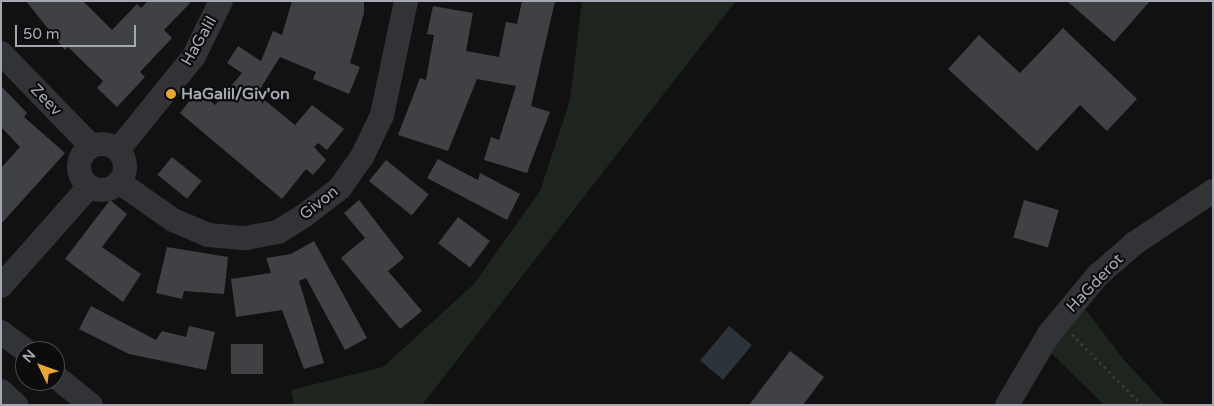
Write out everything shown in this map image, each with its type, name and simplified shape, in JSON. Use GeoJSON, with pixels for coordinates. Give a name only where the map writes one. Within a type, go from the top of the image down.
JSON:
{"type":"FeatureCollection","features":[{"type":"Feature","properties":{"kind":"street","name":"HaGalil"},"geometry":{"type":"LineString","coordinates":[[118,150],[194,56],[221,1]]}},
{"type":"Feature","properties":{"kind":"street","name":"Givon"},"geometry":{"type":"LineString","coordinates":[[119,182],[172,220],[208,235],[246,238],[278,232],[305,215],[340,188],[366,149],[382,115],[406,1]]}},
{"type":"Feature","properties":{"kind":"street","name":"Zeev"},"geometry":{"type":"LineString","coordinates":[[1,53],[91,146]]}},
{"type":"Feature","properties":{"kind":"street"},"geometry":{"type":"LineString","coordinates":[[103,144],[118,150],[126,169],[119,182],[109,190],[85,182],[80,158],[91,146],[103,144]]}},
{"type":"Feature","properties":{"kind":"street"},"geometry":{"type":"LineString","coordinates":[[1,266],[85,182]]}},
{"type":"Feature","properties":{"kind":"street"},"geometry":{"type":"LineString","coordinates":[[1,286],[85,182]]}},
{"type":"Feature","properties":{"kind":"street","name":"HaGderot"},"geometry":{"type":"LineString","coordinates":[[1007,405],[1060,320],[1098,275],[1135,243],[1213,191]]}},
{"type":"Feature","properties":{"kind":"street"},"geometry":{"type":"LineString","coordinates":[[4,333],[15,342]]}},
{"type":"Feature","properties":{"kind":"street"},"geometry":{"type":"LineString","coordinates":[[65,384],[91,405]]}},
{"type":"Feature","properties":{"kind":"street"},"geometry":{"type":"LineString","coordinates":[[1,391],[16,405]]}},
{"type":"Feature","properties":{"kind":"path"},"geometry":{"type":"LineString","coordinates":[[1060,320],[1142,405]]}},
{"type":"Feature","properties":{"kind":"shaded area"},"geometry":{"type":"Polygon","coordinates":[[[582,1],[736,1],[422,405],[294,405],[291,390],[383,367],[474,284],[540,191],[570,100],[582,1]]]}},
{"type":"Feature","properties":{"kind":"shaded area"},"geometry":{"type":"Polygon","coordinates":[[[1076,297],[1124,360],[1166,405],[1104,405],[1045,347],[1076,297]]]}},
{"type":"Feature","properties":{"kind":"shaded area"},"geometry":{"type":"Polygon","coordinates":[[[729,326],[752,345],[723,380],[700,360],[729,326]]]}},
{"type":"Feature","properties":{"kind":"building"},"geometry":{"type":"Polygon","coordinates":[[[26,1],[83,1],[112,30],[137,4],[141,8],[148,1],[192,1],[164,30],[172,38],[140,72],[145,77],[117,107],[97,88],[103,81],[68,47],[65,50],[26,1]]]}},
{"type":"Feature","properties":{"kind":"building"},"geometry":{"type":"Polygon","coordinates":[[[292,1],[364,1],[364,13],[350,63],[360,67],[349,94],[313,79],[316,72],[280,57],[257,94],[295,125],[312,105],[344,129],[327,150],[318,143],[314,147],[326,160],[313,175],[306,169],[282,199],[180,113],[198,90],[215,105],[242,73],[227,63],[238,46],[261,61],[273,31],[282,35],[292,1]]]}},
{"type":"Feature","properties":{"kind":"building"},"geometry":{"type":"Polygon","coordinates":[[[522,1],[555,1],[531,106],[550,112],[527,173],[484,160],[491,137],[499,140],[516,86],[477,79],[448,151],[398,135],[420,78],[426,80],[434,35],[427,34],[433,6],[473,13],[466,51],[499,57],[506,22],[517,24],[522,1]]]}},
{"type":"Feature","properties":{"kind":"building"},"geometry":{"type":"Polygon","coordinates":[[[1067,1],[1150,1],[1114,42],[1067,1]]]}},
{"type":"Feature","properties":{"kind":"building"},"geometry":{"type":"Polygon","coordinates":[[[1063,28],[1137,99],[1107,131],[1080,105],[1037,151],[948,69],[979,35],[1020,73],[1063,28]]]}},
{"type":"Feature","properties":{"kind":"building"},"geometry":{"type":"Polygon","coordinates":[[[1,86],[27,113],[24,117],[65,153],[1,224],[1,168],[20,147],[1,127],[1,86]]]}},
{"type":"Feature","properties":{"kind":"building"},"geometry":{"type":"Polygon","coordinates":[[[172,157],[202,181],[187,199],[158,175],[172,157]]]}},
{"type":"Feature","properties":{"kind":"building"},"geometry":{"type":"Polygon","coordinates":[[[438,159],[478,180],[480,173],[520,194],[507,220],[427,178],[438,159]]]}},
{"type":"Feature","properties":{"kind":"building"},"geometry":{"type":"Polygon","coordinates":[[[386,160],[429,195],[412,216],[369,181],[386,160]]]}},
{"type":"Feature","properties":{"kind":"building"},"geometry":{"type":"Polygon","coordinates":[[[110,200],[127,214],[102,247],[141,274],[123,302],[65,259],[110,200]]]}},
{"type":"Feature","properties":{"kind":"building"},"geometry":{"type":"Polygon","coordinates":[[[359,200],[404,258],[388,271],[422,311],[400,329],[341,258],[365,238],[344,213],[359,200]]]}},
{"type":"Feature","properties":{"kind":"building"},"geometry":{"type":"Polygon","coordinates":[[[1024,200],[1059,210],[1048,247],[1013,237],[1024,200]]]}},
{"type":"Feature","properties":{"kind":"building"},"geometry":{"type":"Polygon","coordinates":[[[458,217],[490,241],[470,267],[438,243],[458,217]]]}},
{"type":"Feature","properties":{"kind":"building"},"geometry":{"type":"Polygon","coordinates":[[[314,241],[367,338],[345,350],[306,278],[299,281],[324,363],[304,369],[282,310],[236,317],[231,279],[271,273],[266,258],[291,254],[314,241]]]}},
{"type":"Feature","properties":{"kind":"building"},"geometry":{"type":"Polygon","coordinates":[[[167,247],[228,257],[224,294],[184,291],[182,299],[156,293],[167,247]]]}},
{"type":"Feature","properties":{"kind":"building"},"geometry":{"type":"Polygon","coordinates":[[[91,306],[156,340],[162,331],[186,337],[189,326],[215,332],[206,370],[129,354],[79,329],[91,306]]]}},
{"type":"Feature","properties":{"kind":"building"},"geometry":{"type":"Polygon","coordinates":[[[231,344],[263,344],[263,374],[231,374],[231,344]]]}},
{"type":"Feature","properties":{"kind":"building"},"geometry":{"type":"Polygon","coordinates":[[[790,351],[824,377],[803,405],[749,405],[790,351]]]}},
{"type":"Feature","properties":{"kind":"place","name":"HaGalil/Giv'on"},"geometry":{"type":"Point","coordinates":[171,94]}}]}
